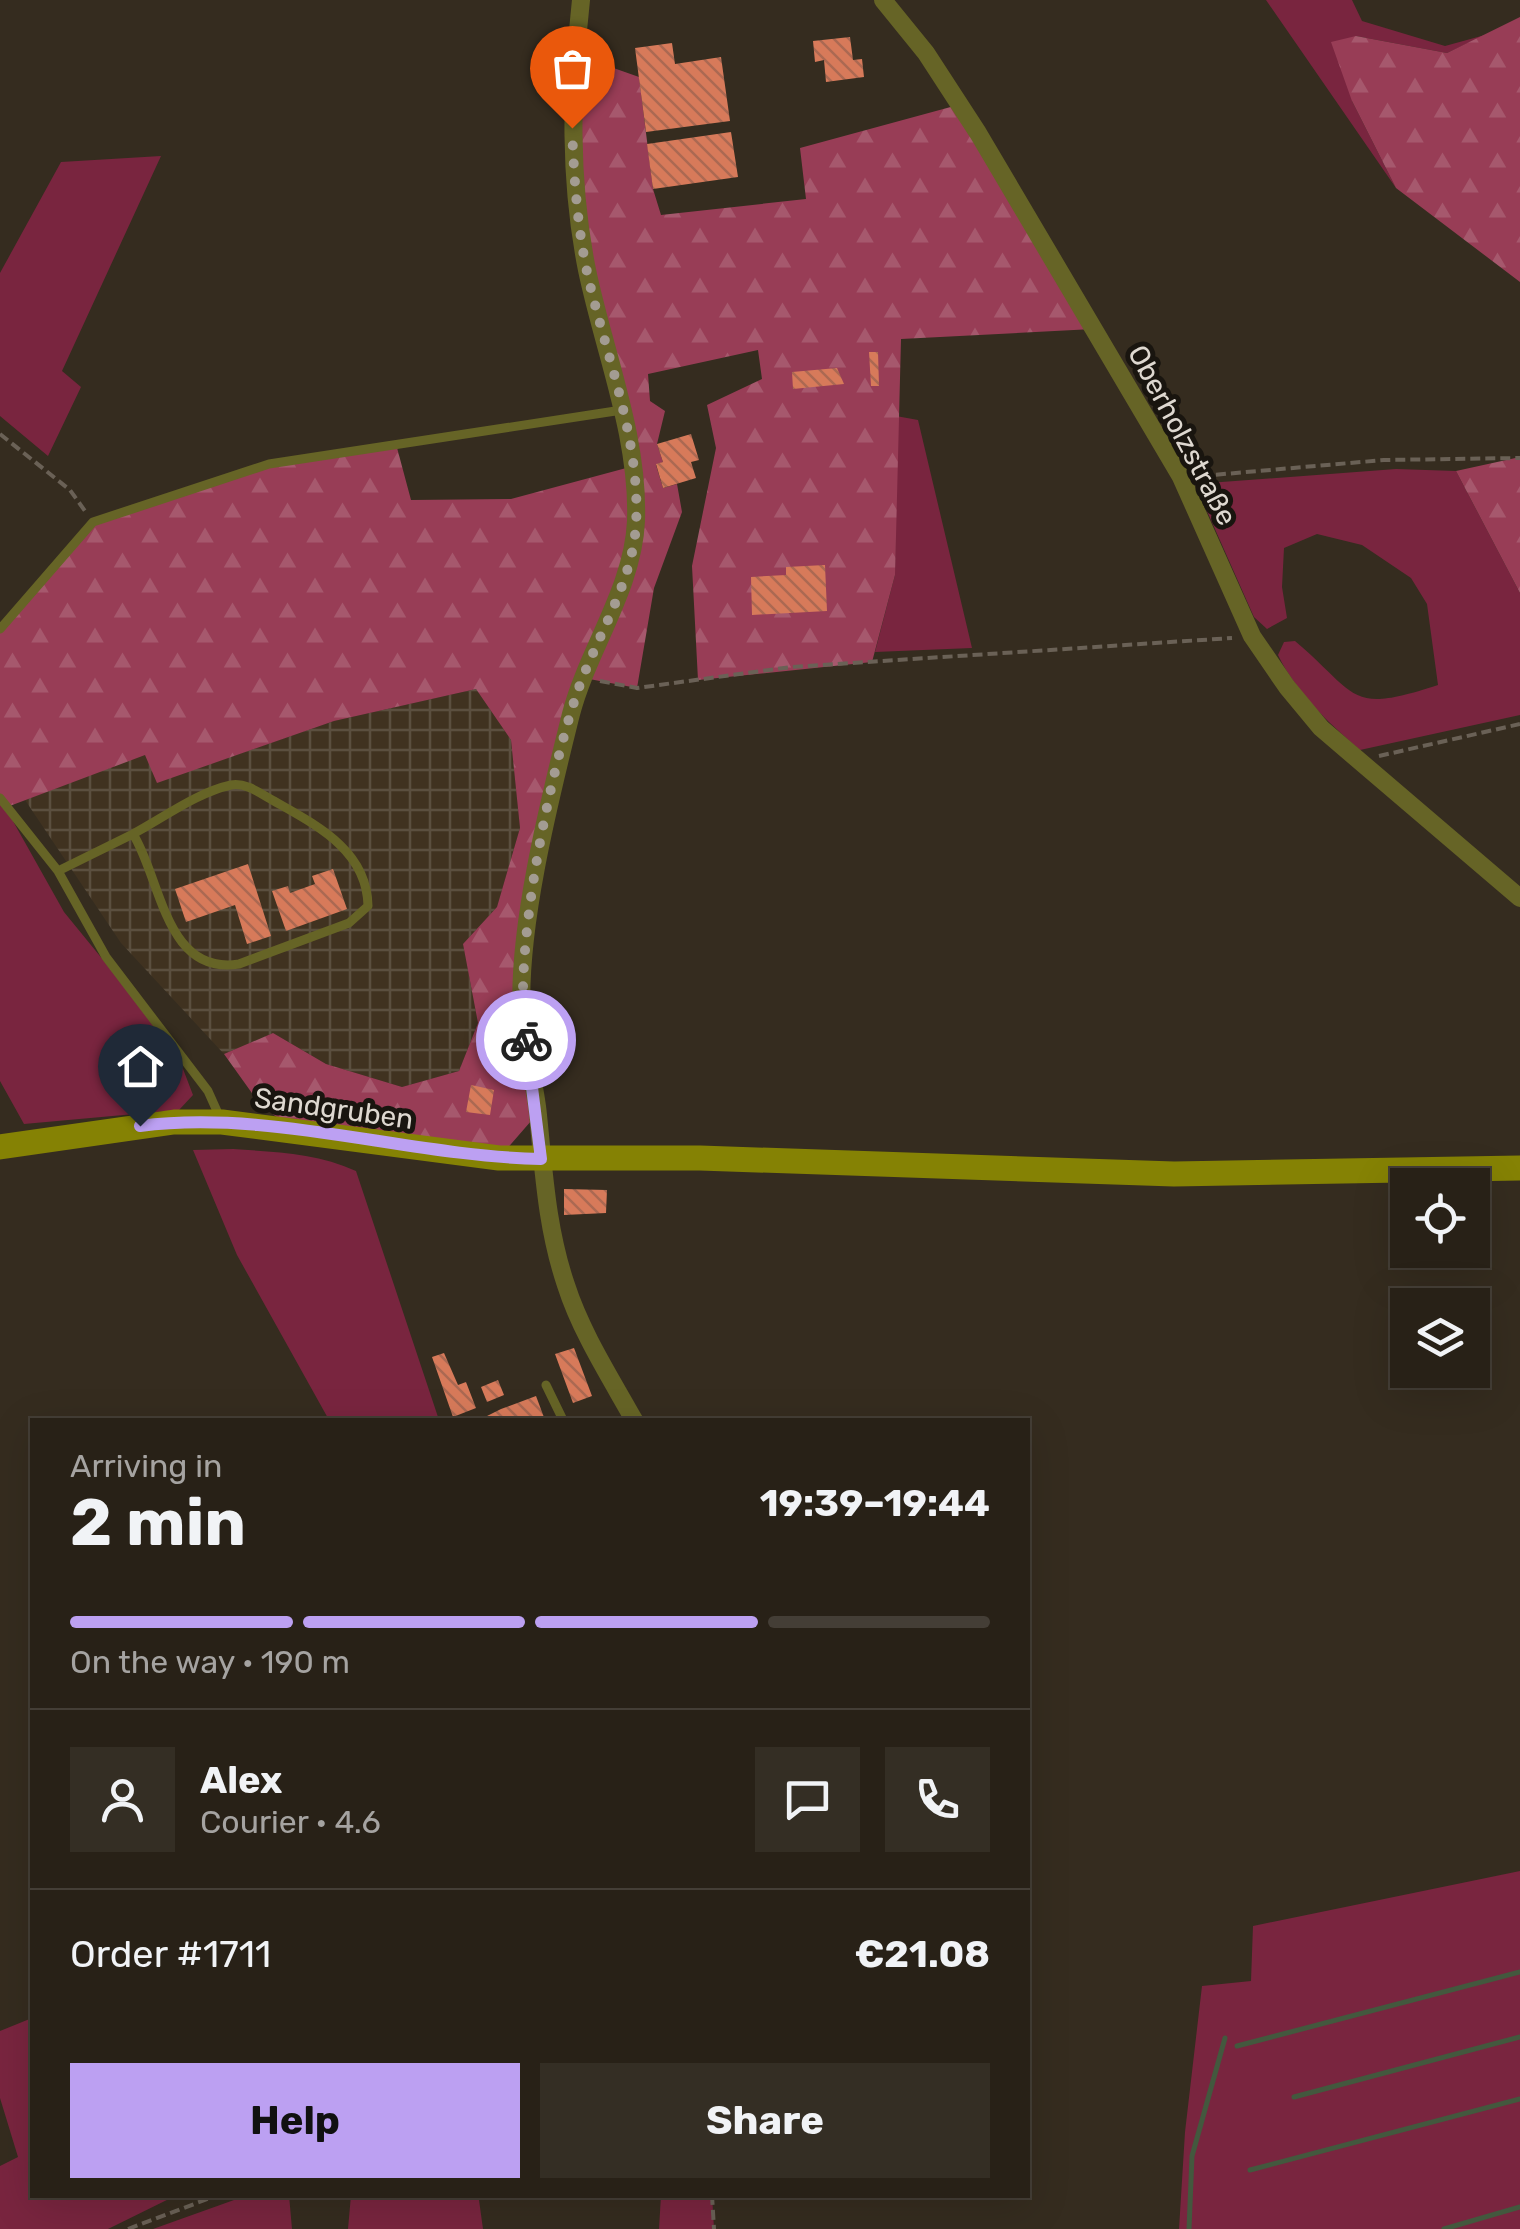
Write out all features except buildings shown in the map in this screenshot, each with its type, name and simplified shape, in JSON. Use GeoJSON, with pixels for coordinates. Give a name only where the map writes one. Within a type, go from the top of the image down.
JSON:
{"type":"FeatureCollection","features":[{"type":"Feature","properties":{"kind":"street"},"geometry":{"type":"LineString","coordinates":[[582,0],[572,98],[576,201],[587,271],[622,410],[636,505],[633,544],[576,696],[536,881],[522,979],[522,1019],[550,1226],[566,1288],[633,1418]]}},
{"type":"Feature","properties":{"kind":"street","name":"Oberholzstraße"},"geometry":{"type":"LineString","coordinates":[[883,0],[926,53],[978,133],[1181,477],[1252,636],[1322,728],[1520,898]]}},
{"type":"Feature","properties":{"kind":"street","name":"Sandgruben"},"geometry":{"type":"LineString","coordinates":[[0,1146],[174,1122],[222,1122],[460,1156],[541,1159],[700,1158],[1174,1174],[1520,1168]]}},
{"type":"Feature","properties":{"kind":"lane"},"geometry":{"type":"LineString","coordinates":[[0,629],[93,522],[269,464],[622,410]]}},
{"type":"Feature","properties":{"kind":"lane"},"geometry":{"type":"LineString","coordinates":[[58,870],[226,787],[248,786],[322,828],[342,846],[364,886],[368,906],[350,922],[239,964],[216,964],[199,957],[173,932],[133,834]]}},
{"type":"Feature","properties":{"kind":"lane"},"geometry":{"type":"LineString","coordinates":[[0,798],[58,870],[106,957],[208,1090],[222,1122]]}},
{"type":"Feature","properties":{"kind":"lane"},"geometry":{"type":"LineString","coordinates":[[546,1385],[562,1418]]}},
{"type":"Feature","properties":{"kind":"path"},"geometry":{"type":"LineString","coordinates":[[0,434],[70,490],[93,522]]}},
{"type":"Feature","properties":{"kind":"path"},"geometry":{"type":"LineString","coordinates":[[1181,477],[1384,460],[1520,458]]}},
{"type":"Feature","properties":{"kind":"path"},"geometry":{"type":"LineString","coordinates":[[583,678],[638,688],[791,667],[1252,636]]}},
{"type":"Feature","properties":{"kind":"path"},"geometry":{"type":"LineString","coordinates":[[1360,761],[1520,724]]}},
{"type":"Feature","properties":{"kind":"path"},"geometry":{"type":"LineString","coordinates":[[128,2229],[210,2198]]}},
{"type":"Feature","properties":{"kind":"path"},"geometry":{"type":"LineString","coordinates":[[712,2198],[714,2229]]}},
{"type":"Feature","properties":{"kind":"shaded area"},"geometry":{"type":"Polygon","coordinates":[[[1266,0],[1352,0],[1362,21],[1445,46],[1485,35],[1447,53],[1356,36],[1352,101],[1396,188],[1266,0]]]}},
{"type":"Feature","properties":{"kind":"shaded area"},"geometry":{"type":"Polygon","coordinates":[[[161,156],[62,371],[81,387],[48,456],[0,416],[0,273],[61,162],[161,156]]]}},
{"type":"Feature","properties":{"kind":"shaded area"},"geometry":{"type":"Polygon","coordinates":[[[896,416],[918,420],[972,648],[875,652],[895,575],[896,416]]]}},
{"type":"Feature","properties":{"kind":"shaded area"},"geometry":{"type":"Polygon","coordinates":[[[1396,469],[1456,471],[1520,593],[1520,715],[1360,750],[1304,695],[1278,655],[1284,642],[1295,641],[1344,687],[1370,698],[1408,694],[1438,685],[1427,604],[1411,578],[1362,545],[1317,534],[1284,548],[1282,587],[1287,618],[1267,629],[1254,617],[1199,493],[1208,483],[1396,469]]]}},
{"type":"Feature","properties":{"kind":"shaded area"},"geometry":{"type":"Polygon","coordinates":[[[476,689],[511,740],[520,828],[497,907],[463,944],[478,1023],[459,1071],[402,1087],[326,1064],[273,1033],[224,1054],[121,943],[25,800],[145,754],[158,782],[334,721],[476,689]]]}},
{"type":"Feature","properties":{"kind":"shaded area"},"geometry":{"type":"Polygon","coordinates":[[[0,798],[64,912],[175,1048],[193,1095],[179,1110],[24,1124],[0,1081],[0,798]]]}},
{"type":"Feature","properties":{"kind":"shaded area"},"geometry":{"type":"Polygon","coordinates":[[[193,1150],[280,1153],[311,1157],[356,1171],[438,1418],[328,1418],[237,1255],[193,1150]]]}},
{"type":"Feature","properties":{"kind":"shaded area"},"geometry":{"type":"Polygon","coordinates":[[[1520,1871],[1520,2229],[1179,2229],[1185,2132],[1202,1986],[1251,1981],[1253,1926],[1520,1871]]]}},
{"type":"Feature","properties":{"kind":"shaded area"},"geometry":{"type":"Polygon","coordinates":[[[30,2019],[30,2198],[171,2198],[108,2229],[0,2229],[0,2166],[18,2157],[0,2098],[0,2031],[30,2019]]]}},
{"type":"Feature","properties":{"kind":"shaded area"},"geometry":{"type":"Polygon","coordinates":[[[240,2198],[289,2198],[292,2229],[153,2229],[240,2198]]]}},
{"type":"Feature","properties":{"kind":"shaded area"},"geometry":{"type":"Polygon","coordinates":[[[351,2198],[483,2198],[479,2200],[483,2229],[348,2229],[351,2198]]]}},
{"type":"Feature","properties":{"kind":"shaded area"},"geometry":{"type":"Polygon","coordinates":[[[661,2198],[712,2198],[714,2229],[659,2229],[661,2198]]]}},
{"type":"Feature","properties":{"kind":"green space"},"geometry":{"type":"Polygon","coordinates":[[[1520,17],[1520,282],[1396,188],[1352,101],[1331,42],[1356,36],[1447,53],[1520,17]]]}},
{"type":"Feature","properties":{"kind":"green space"},"geometry":{"type":"Polygon","coordinates":[[[605,65],[639,77],[653,189],[661,215],[806,199],[800,148],[958,105],[1093,329],[901,339],[895,575],[872,662],[698,680],[692,566],[716,448],[707,405],[762,379],[758,350],[648,374],[650,401],[665,411],[657,444],[663,462],[656,465],[663,488],[677,484],[682,512],[654,588],[637,688],[584,678],[576,696],[522,979],[538,1113],[499,1158],[294,1131],[259,1103],[224,1054],[273,1033],[326,1064],[402,1087],[459,1071],[478,1023],[463,944],[497,907],[520,828],[511,740],[476,689],[334,721],[157,783],[145,755],[7,807],[0,798],[0,629],[93,522],[269,464],[396,444],[411,500],[511,499],[630,467],[576,201],[573,68],[605,65]]]}},
{"type":"Feature","properties":{"kind":"green space"},"geometry":{"type":"Polygon","coordinates":[[[1520,457],[1520,593],[1456,471],[1520,457]]]}},
{"type":"Feature","properties":{"kind":"waterway"},"geometry":{"type":"LineString","coordinates":[[1237,2046],[1520,1972]]}},
{"type":"Feature","properties":{"kind":"waterway"},"geometry":{"type":"LineString","coordinates":[[1294,2097],[1520,2037]]}},
{"type":"Feature","properties":{"kind":"waterway"},"geometry":{"type":"LineString","coordinates":[[1189,2229],[1192,2156],[1225,2038]]}},
{"type":"Feature","properties":{"kind":"waterway"},"geometry":{"type":"LineString","coordinates":[[1250,2170],[1520,2099]]}},
{"type":"Feature","properties":{"kind":"waterway"},"geometry":{"type":"LineString","coordinates":[[1444,2229],[1520,2207]]}},
{"type":"Feature","properties":{"kind":"way so far"},"geometry":{"type":"LineString","coordinates":[[526,1040],[522,979],[558,764],[576,696],[620,589],[636,526],[622,410],[587,271],[576,201],[572,128]]}},
{"type":"Feature","properties":{"kind":"route"},"geometry":{"type":"LineString","coordinates":[[140,1126],[222,1122],[460,1156],[541,1159],[526,1040]]}}]}
